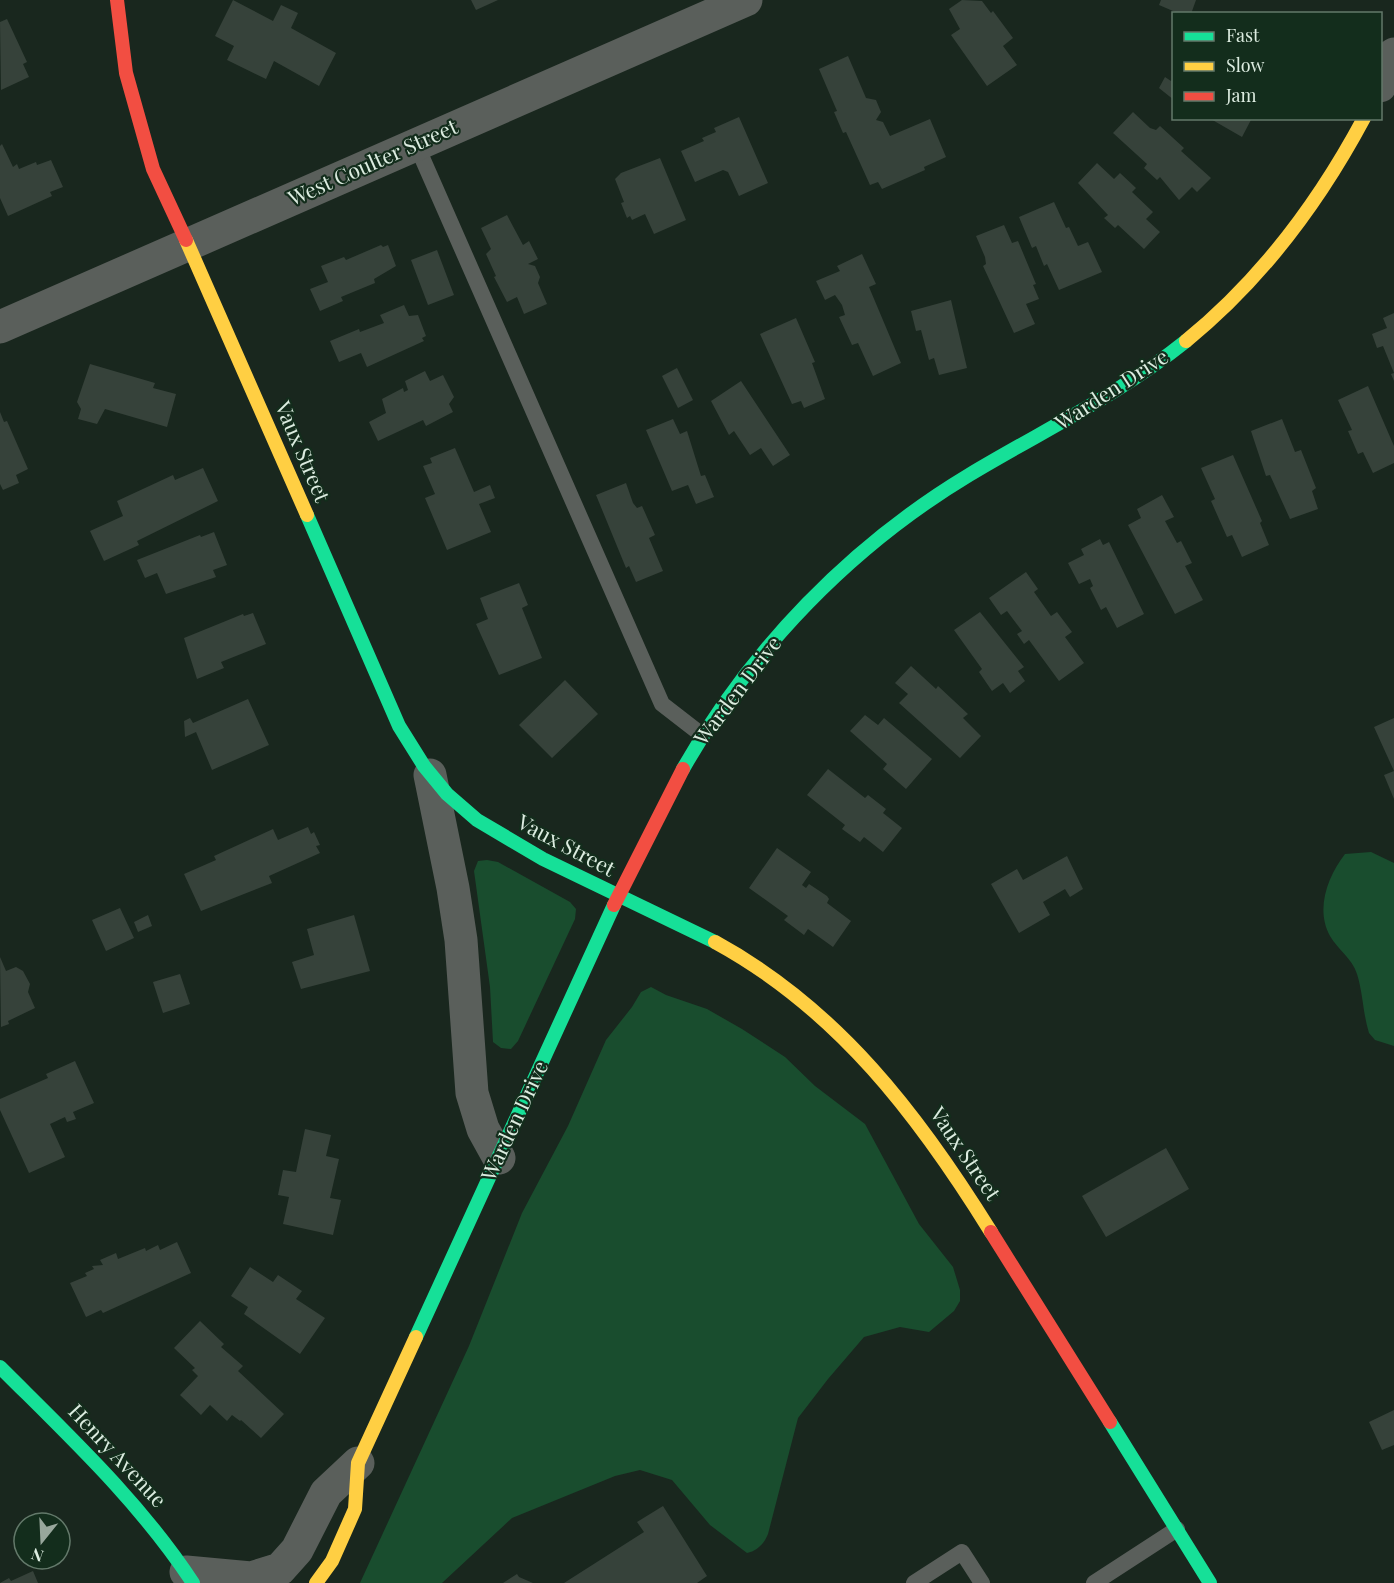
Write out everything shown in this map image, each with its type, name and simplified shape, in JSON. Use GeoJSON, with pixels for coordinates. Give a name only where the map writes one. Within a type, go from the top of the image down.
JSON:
{"type":"FeatureCollection","features":[{"type":"Feature","properties":{"kind":"street","name":"Vaux Street"},"geometry":{"type":"LineString","coordinates":[[117,0],[126,73],[137,120],[153,169],[399,726],[430,775],[456,803],[487,826],[540,858],[704,937],[745,960],[822,1015],[877,1068],[931,1139],[966,1191],[1210,1583]]}},
{"type":"Feature","properties":{"kind":"street","name":"West Coulter Street"},"geometry":{"type":"LineString","coordinates":[[0,327],[746,0]]}},
{"type":"Feature","properties":{"kind":"street"},"geometry":{"type":"LineString","coordinates":[[1382,82],[1394,54]]}},
{"type":"Feature","properties":{"kind":"street","name":"Warden Drive"},"geometry":{"type":"LineString","coordinates":[[316,1583],[332,1561],[355,1509],[358,1463],[618,897],[657,815],[702,735],[761,655],[789,624],[879,538],[918,508],[967,476],[1133,380],[1168,355],[1232,300],[1276,252],[1308,210],[1338,167],[1363,120]]}},
{"type":"Feature","properties":{"kind":"street"},"geometry":{"type":"LineString","coordinates":[[430,775],[461,940],[472,1093],[483,1129],[499,1158]]}},
{"type":"Feature","properties":{"kind":"street","name":"Henry Avenue"},"geometry":{"type":"LineString","coordinates":[[0,1367],[117,1481],[147,1515],[190,1577]]}},
{"type":"Feature","properties":{"kind":"street","name":"Warden Drive"},"geometry":{"type":"LineString","coordinates":[[190,1577],[251,1578],[280,1569],[297,1550],[326,1493],[358,1463]]}},
{"type":"Feature","properties":{"kind":"lane"},"geometry":{"type":"LineString","coordinates":[[416,144],[662,704],[702,735]]}},
{"type":"Feature","properties":{"kind":"lane"},"geometry":{"type":"LineString","coordinates":[[1094,1583],[1177,1529]]}},
{"type":"Feature","properties":{"kind":"lane"},"geometry":{"type":"LineString","coordinates":[[914,1583],[962,1552],[982,1583]]}},
{"type":"Feature","properties":{"kind":"green space"},"geometry":{"type":"Polygon","coordinates":[[[1371,852],[1394,863],[1394,1046],[1375,1040],[1369,1033],[1357,974],[1352,963],[1330,936],[1324,915],[1329,882],[1345,854],[1371,852]]]}},
{"type":"Feature","properties":{"kind":"green space"},"geometry":{"type":"Polygon","coordinates":[[[478,861],[498,862],[570,902],[576,909],[575,919],[518,1041],[511,1049],[501,1048],[493,1042],[490,987],[474,871],[478,861]]]}},
{"type":"Feature","properties":{"kind":"green space"},"geometry":{"type":"Polygon","coordinates":[[[651,987],[666,995],[707,1009],[742,1029],[785,1057],[815,1086],[865,1124],[919,1224],[953,1267],[960,1290],[960,1301],[954,1311],[929,1332],[900,1327],[864,1337],[828,1379],[798,1418],[768,1534],[754,1551],[747,1553],[710,1525],[672,1480],[640,1470],[615,1476],[512,1518],[442,1583],[360,1583],[469,1346],[522,1213],[568,1126],[606,1040],[641,992],[651,987]]]}},
{"type":"Feature","properties":{"kind":"building"},"geometry":{"type":"Polygon","coordinates":[[[233,0],[273,21],[281,5],[298,13],[291,28],[336,53],[319,86],[274,61],[266,79],[227,60],[234,46],[215,36],[233,0]]]}},
{"type":"Feature","properties":{"kind":"building"},"geometry":{"type":"Polygon","coordinates":[[[471,0],[498,0],[476,10],[471,0]]]}},
{"type":"Feature","properties":{"kind":"building"},"geometry":{"type":"Polygon","coordinates":[[[962,0],[982,1],[991,13],[993,11],[1013,38],[1003,46],[1017,65],[987,86],[951,35],[960,29],[949,9],[962,0]]]}},
{"type":"Feature","properties":{"kind":"building"},"geometry":{"type":"Polygon","coordinates":[[[1161,0],[1196,0],[1192,12],[1175,12],[1159,5],[1161,0]]]}},
{"type":"Feature","properties":{"kind":"building"},"geometry":{"type":"Polygon","coordinates":[[[7,19],[27,62],[23,64],[29,77],[1,90],[0,22],[7,19]]]}},
{"type":"Feature","properties":{"kind":"building"},"geometry":{"type":"Polygon","coordinates":[[[848,56],[866,98],[876,100],[881,112],[876,120],[883,122],[890,136],[930,119],[946,157],[924,167],[925,170],[882,189],[878,182],[870,185],[846,132],[843,133],[834,112],[837,111],[819,69],[848,56]]]}},
{"type":"Feature","properties":{"kind":"building"},"geometry":{"type":"Polygon","coordinates":[[[1165,77],[1172,80],[1172,98],[1159,88],[1165,77]]]}},
{"type":"Feature","properties":{"kind":"building"},"geometry":{"type":"Polygon","coordinates":[[[1133,112],[1150,128],[1156,130],[1160,126],[1184,148],[1181,151],[1211,178],[1197,192],[1192,187],[1179,200],[1160,177],[1157,180],[1144,168],[1147,164],[1113,133],[1133,112]]]}},
{"type":"Feature","properties":{"kind":"building"},"geometry":{"type":"Polygon","coordinates":[[[739,117],[768,183],[739,196],[728,172],[723,170],[695,182],[681,151],[704,141],[702,138],[716,132],[714,128],[739,117]]]}},
{"type":"Feature","properties":{"kind":"building"},"geometry":{"type":"Polygon","coordinates":[[[1212,120],[1251,120],[1242,137],[1212,120]]]}},
{"type":"Feature","properties":{"kind":"building"},"geometry":{"type":"Polygon","coordinates":[[[2,144],[13,167],[17,164],[19,169],[36,162],[37,165],[51,160],[63,187],[50,192],[52,196],[8,216],[0,198],[0,146],[2,144]]]}},
{"type":"Feature","properties":{"kind":"building"},"geometry":{"type":"Polygon","coordinates":[[[660,158],[686,220],[654,234],[645,214],[632,220],[630,216],[627,218],[621,203],[624,202],[615,179],[621,173],[660,158]]]}},
{"type":"Feature","properties":{"kind":"building"},"geometry":{"type":"Polygon","coordinates":[[[1097,163],[1114,179],[1120,173],[1136,188],[1132,192],[1153,212],[1146,219],[1160,232],[1144,249],[1118,225],[1115,228],[1104,218],[1108,215],[1078,183],[1097,163]]]}},
{"type":"Feature","properties":{"kind":"building"},"geometry":{"type":"Polygon","coordinates":[[[1054,202],[1066,228],[1069,227],[1078,246],[1088,242],[1102,272],[1059,290],[1047,264],[1044,266],[1036,246],[1032,248],[1019,217],[1054,202]]]}},
{"type":"Feature","properties":{"kind":"building"},"geometry":{"type":"Polygon","coordinates":[[[507,215],[523,245],[529,241],[538,259],[528,264],[535,266],[540,277],[538,283],[547,304],[524,314],[517,297],[507,302],[494,277],[496,276],[486,254],[491,249],[481,228],[507,215]]]}},
{"type":"Feature","properties":{"kind":"building"},"geometry":{"type":"Polygon","coordinates":[[[1004,225],[1012,243],[1018,241],[1036,284],[1033,285],[1039,299],[1026,304],[1035,324],[1014,333],[983,266],[986,264],[985,257],[976,236],[1004,225]]]}},
{"type":"Feature","properties":{"kind":"building"},"geometry":{"type":"Polygon","coordinates":[[[381,245],[383,247],[388,245],[396,266],[374,279],[375,283],[341,297],[343,301],[320,311],[310,289],[328,282],[321,266],[344,257],[346,260],[381,245]]]}},
{"type":"Feature","properties":{"kind":"building"},"geometry":{"type":"Polygon","coordinates":[[[437,250],[454,295],[428,305],[411,260],[437,250]]]}},
{"type":"Feature","properties":{"kind":"building"},"geometry":{"type":"Polygon","coordinates":[[[862,254],[876,284],[869,287],[901,363],[873,376],[858,343],[852,345],[839,317],[845,315],[842,305],[835,295],[825,300],[816,281],[840,271],[837,266],[862,254]]]}},
{"type":"Feature","properties":{"kind":"building"},"geometry":{"type":"Polygon","coordinates":[[[951,300],[967,368],[939,375],[934,358],[929,360],[921,330],[916,331],[911,311],[951,300]]]}},
{"type":"Feature","properties":{"kind":"building"},"geometry":{"type":"Polygon","coordinates":[[[404,305],[409,316],[418,315],[426,336],[422,338],[424,341],[367,367],[361,353],[339,362],[330,341],[359,329],[360,332],[384,323],[380,315],[404,305]]]}},
{"type":"Feature","properties":{"kind":"building"},"geometry":{"type":"Polygon","coordinates":[[[1394,313],[1394,373],[1383,346],[1377,348],[1372,334],[1387,328],[1383,318],[1394,313]]]}},
{"type":"Feature","properties":{"kind":"building"},"geometry":{"type":"Polygon","coordinates":[[[796,318],[815,362],[812,363],[825,399],[804,408],[801,401],[792,404],[760,334],[796,318]]]}},
{"type":"Feature","properties":{"kind":"building"},"geometry":{"type":"Polygon","coordinates":[[[90,364],[155,383],[153,388],[176,394],[167,427],[105,409],[97,424],[78,419],[81,409],[77,402],[90,364]]]}},
{"type":"Feature","properties":{"kind":"building"},"geometry":{"type":"Polygon","coordinates":[[[677,368],[693,400],[678,408],[662,376],[677,368]]]}},
{"type":"Feature","properties":{"kind":"building"},"geometry":{"type":"Polygon","coordinates":[[[425,371],[430,381],[443,375],[454,397],[449,404],[453,412],[426,426],[423,420],[378,441],[369,422],[386,413],[382,399],[403,388],[404,392],[408,390],[405,381],[425,371]]]}},
{"type":"Feature","properties":{"kind":"building"},"geometry":{"type":"Polygon","coordinates":[[[741,381],[790,455],[773,466],[761,448],[750,455],[734,431],[729,435],[711,401],[741,381]]]}},
{"type":"Feature","properties":{"kind":"building"},"geometry":{"type":"Polygon","coordinates":[[[1368,386],[1394,446],[1394,463],[1373,473],[1363,452],[1358,454],[1348,431],[1352,430],[1338,400],[1368,386]]]}},
{"type":"Feature","properties":{"kind":"building"},"geometry":{"type":"Polygon","coordinates":[[[0,412],[4,422],[7,421],[28,469],[16,475],[19,483],[3,490],[0,484],[0,412]]]}},
{"type":"Feature","properties":{"kind":"building"},"geometry":{"type":"Polygon","coordinates":[[[673,419],[680,434],[687,431],[701,476],[705,475],[714,497],[696,504],[688,485],[672,491],[646,430],[673,419]]]}},
{"type":"Feature","properties":{"kind":"building"},"geometry":{"type":"Polygon","coordinates":[[[1282,419],[1295,452],[1301,450],[1316,488],[1312,491],[1318,509],[1290,519],[1270,475],[1266,476],[1251,431],[1282,419]]]}},
{"type":"Feature","properties":{"kind":"building"},"geometry":{"type":"Polygon","coordinates":[[[455,448],[474,492],[490,485],[495,498],[479,504],[491,532],[447,550],[425,498],[435,494],[423,466],[432,463],[430,458],[455,448]]]}},
{"type":"Feature","properties":{"kind":"building"},"geometry":{"type":"Polygon","coordinates":[[[1233,455],[1262,521],[1260,523],[1269,545],[1242,557],[1232,535],[1227,537],[1211,501],[1215,499],[1201,468],[1233,455]]]}},
{"type":"Feature","properties":{"kind":"building"},"geometry":{"type":"Polygon","coordinates":[[[203,468],[218,501],[137,541],[139,545],[104,561],[90,531],[123,516],[117,501],[173,475],[175,480],[203,468]]]}},
{"type":"Feature","properties":{"kind":"building"},"geometry":{"type":"Polygon","coordinates":[[[626,483],[633,503],[637,508],[642,506],[655,535],[649,538],[663,571],[636,582],[629,566],[626,568],[596,495],[626,483]]]}},
{"type":"Feature","properties":{"kind":"building"},"geometry":{"type":"Polygon","coordinates":[[[1162,495],[1174,517],[1165,521],[1177,543],[1181,541],[1192,563],[1185,566],[1203,600],[1175,614],[1128,525],[1141,518],[1137,509],[1162,495]]]}},
{"type":"Feature","properties":{"kind":"building"},"geometry":{"type":"Polygon","coordinates":[[[214,532],[227,565],[213,570],[216,577],[166,594],[157,573],[145,578],[137,560],[200,535],[201,537],[214,532]]]}},
{"type":"Feature","properties":{"kind":"building"},"geometry":{"type":"Polygon","coordinates":[[[1100,539],[1103,545],[1109,542],[1144,614],[1117,628],[1106,607],[1101,610],[1090,588],[1093,586],[1090,579],[1079,584],[1068,563],[1084,555],[1081,549],[1100,539]]]}},
{"type":"Feature","properties":{"kind":"building"},"geometry":{"type":"Polygon","coordinates":[[[1026,572],[1038,589],[1034,592],[1051,616],[1057,612],[1072,632],[1065,637],[1084,663],[1059,681],[1029,640],[1024,644],[1017,634],[1022,631],[1007,611],[1001,615],[989,598],[1026,572]]]}},
{"type":"Feature","properties":{"kind":"building"},"geometry":{"type":"Polygon","coordinates":[[[519,583],[528,605],[522,608],[542,658],[499,675],[476,624],[488,619],[480,598],[519,583]]]}},
{"type":"Feature","properties":{"kind":"building"},"geometry":{"type":"Polygon","coordinates":[[[980,612],[1024,667],[1018,671],[1025,681],[1010,693],[1003,683],[992,691],[979,672],[982,669],[954,630],[980,612]]]}},
{"type":"Feature","properties":{"kind":"building"},"geometry":{"type":"Polygon","coordinates":[[[253,613],[266,644],[221,662],[224,668],[197,679],[184,638],[243,614],[244,616],[253,613]]]}},
{"type":"Feature","properties":{"kind":"building"},"geometry":{"type":"Polygon","coordinates":[[[911,666],[936,689],[938,686],[968,714],[963,718],[981,736],[960,758],[899,703],[908,694],[895,683],[911,666]]]}},
{"type":"Feature","properties":{"kind":"building"},"geometry":{"type":"Polygon","coordinates":[[[565,680],[598,714],[552,758],[519,725],[565,680]]]}},
{"type":"Feature","properties":{"kind":"building"},"geometry":{"type":"Polygon","coordinates":[[[248,699],[269,745],[212,770],[196,732],[185,737],[184,721],[190,718],[193,723],[248,699]]]}},
{"type":"Feature","properties":{"kind":"building"},"geometry":{"type":"Polygon","coordinates":[[[865,715],[878,725],[884,718],[932,759],[906,789],[883,769],[887,764],[850,731],[865,715]]]}},
{"type":"Feature","properties":{"kind":"building"},"geometry":{"type":"Polygon","coordinates":[[[1394,718],[1394,771],[1374,727],[1394,718]]]}},
{"type":"Feature","properties":{"kind":"building"},"geometry":{"type":"Polygon","coordinates":[[[828,769],[865,798],[868,795],[886,809],[883,813],[902,828],[883,852],[864,837],[860,842],[842,829],[845,825],[807,795],[828,769]]]}},
{"type":"Feature","properties":{"kind":"building"},"geometry":{"type":"Polygon","coordinates":[[[1394,771],[1394,799],[1384,775],[1394,771]]]}},
{"type":"Feature","properties":{"kind":"building"},"geometry":{"type":"Polygon","coordinates":[[[308,827],[311,834],[314,832],[320,845],[316,846],[320,853],[269,876],[272,883],[201,911],[184,874],[216,860],[214,856],[273,829],[278,840],[308,827]]]}},
{"type":"Feature","properties":{"kind":"building"},"geometry":{"type":"Polygon","coordinates":[[[777,848],[811,872],[802,885],[806,888],[809,884],[827,896],[829,899],[827,903],[851,921],[833,947],[808,929],[804,935],[784,920],[788,916],[749,888],[777,848]]]}},
{"type":"Feature","properties":{"kind":"building"},"geometry":{"type":"Polygon","coordinates":[[[1067,856],[1083,889],[1070,897],[1065,889],[1043,902],[1050,915],[1019,933],[991,884],[1017,869],[1023,880],[1067,856]]]}},
{"type":"Feature","properties":{"kind":"building"},"geometry":{"type":"Polygon","coordinates":[[[120,908],[134,938],[106,951],[92,920],[120,908]]]}},
{"type":"Feature","properties":{"kind":"building"},"geometry":{"type":"Polygon","coordinates":[[[148,915],[152,926],[138,932],[134,922],[148,915]]]}},
{"type":"Feature","properties":{"kind":"building"},"geometry":{"type":"Polygon","coordinates":[[[354,915],[370,971],[301,989],[292,962],[314,955],[307,929],[354,915]]]}},
{"type":"Feature","properties":{"kind":"building"},"geometry":{"type":"Polygon","coordinates":[[[0,957],[6,971],[16,967],[23,971],[30,984],[28,992],[35,1008],[8,1021],[9,1024],[1,1027],[0,957]]]}},
{"type":"Feature","properties":{"kind":"building"},"geometry":{"type":"Polygon","coordinates":[[[180,974],[190,1004],[163,1013],[153,982],[180,974]]]}},
{"type":"Feature","properties":{"kind":"building"},"geometry":{"type":"Polygon","coordinates":[[[75,1061],[94,1103],[73,1112],[76,1119],[67,1122],[65,1117],[50,1124],[65,1157],[29,1173],[0,1110],[0,1099],[48,1078],[46,1074],[75,1061]]]}},
{"type":"Feature","properties":{"kind":"building"},"geometry":{"type":"Polygon","coordinates":[[[305,1129],[331,1135],[326,1156],[339,1159],[330,1198],[341,1200],[333,1235],[283,1224],[289,1197],[278,1195],[283,1170],[296,1172],[305,1129]]]}},
{"type":"Feature","properties":{"kind":"building"},"geometry":{"type":"Polygon","coordinates":[[[1166,1148],[1189,1189],[1106,1237],[1082,1196],[1166,1148]]]}},
{"type":"Feature","properties":{"kind":"building"},"geometry":{"type":"Polygon","coordinates":[[[177,1242],[191,1273],[103,1313],[101,1310],[86,1317],[70,1283],[87,1276],[85,1273],[94,1269],[92,1266],[103,1265],[100,1260],[116,1253],[118,1259],[145,1248],[146,1251],[158,1245],[160,1250],[177,1242]]]}},
{"type":"Feature","properties":{"kind":"building"},"geometry":{"type":"Polygon","coordinates":[[[250,1267],[273,1282],[278,1275],[302,1291],[296,1299],[325,1318],[300,1354],[244,1314],[248,1307],[231,1296],[250,1267]]]}},
{"type":"Feature","properties":{"kind":"building"},"geometry":{"type":"Polygon","coordinates":[[[200,1321],[224,1344],[221,1347],[243,1366],[238,1371],[284,1414],[261,1438],[241,1420],[232,1415],[227,1421],[210,1405],[201,1415],[180,1395],[198,1376],[192,1370],[195,1368],[174,1348],[200,1321]]]}},
{"type":"Feature","properties":{"kind":"building"},"geometry":{"type":"Polygon","coordinates":[[[1394,1410],[1394,1445],[1382,1450],[1369,1422],[1394,1410]]]}},
{"type":"Feature","properties":{"kind":"building"},"geometry":{"type":"Polygon","coordinates":[[[663,1506],[707,1576],[697,1583],[564,1583],[644,1532],[637,1522],[663,1506]]]}},
{"type":"Feature","properties":{"kind":"building"},"geometry":{"type":"Polygon","coordinates":[[[33,1571],[38,1583],[0,1583],[9,1578],[11,1581],[33,1571]]]}},
{"type":"Feature","properties":{"kind":"building"},"geometry":{"type":"Polygon","coordinates":[[[517,1574],[519,1577],[533,1583],[503,1583],[517,1574]]]}},
{"type":"Feature","properties":{"kind":"traffic: fast"},"geometry":{"type":"LineString","coordinates":[[683,769],[740,682],[772,642],[807,604],[884,534],[969,475],[1134,379],[1186,341]]}},
{"type":"Feature","properties":{"kind":"traffic: fast"},"geometry":{"type":"LineString","coordinates":[[307,515],[399,726],[424,766],[447,794],[477,820],[543,859],[715,942]]}},
{"type":"Feature","properties":{"kind":"traffic: fast"},"geometry":{"type":"LineString","coordinates":[[416,1337],[614,905]]}},
{"type":"Feature","properties":{"kind":"traffic: fast"},"geometry":{"type":"LineString","coordinates":[[0,1367],[102,1470],[150,1524],[193,1583]]}},
{"type":"Feature","properties":{"kind":"traffic: fast"},"geometry":{"type":"LineString","coordinates":[[1110,1422],[1210,1583]]}},
{"type":"Feature","properties":{"kind":"traffic: slow"},"geometry":{"type":"LineString","coordinates":[[1186,341],[1239,293],[1286,239],[1327,181],[1363,120]]}},
{"type":"Feature","properties":{"kind":"traffic: slow"},"geometry":{"type":"LineString","coordinates":[[186,240],[307,515]]}},
{"type":"Feature","properties":{"kind":"traffic: slow"},"geometry":{"type":"LineString","coordinates":[[715,942],[759,969],[800,999],[872,1069],[935,1147],[991,1232]]}},
{"type":"Feature","properties":{"kind":"traffic: slow"},"geometry":{"type":"LineString","coordinates":[[316,1583],[332,1561],[355,1509],[358,1463],[416,1337]]}},
{"type":"Feature","properties":{"kind":"traffic: jam"},"geometry":{"type":"LineString","coordinates":[[117,0],[126,73],[153,169],[186,240]]}},
{"type":"Feature","properties":{"kind":"traffic: jam"},"geometry":{"type":"LineString","coordinates":[[614,905],[683,769]]}},
{"type":"Feature","properties":{"kind":"traffic: jam"},"geometry":{"type":"LineString","coordinates":[[991,1232],[1110,1422]]}}]}
